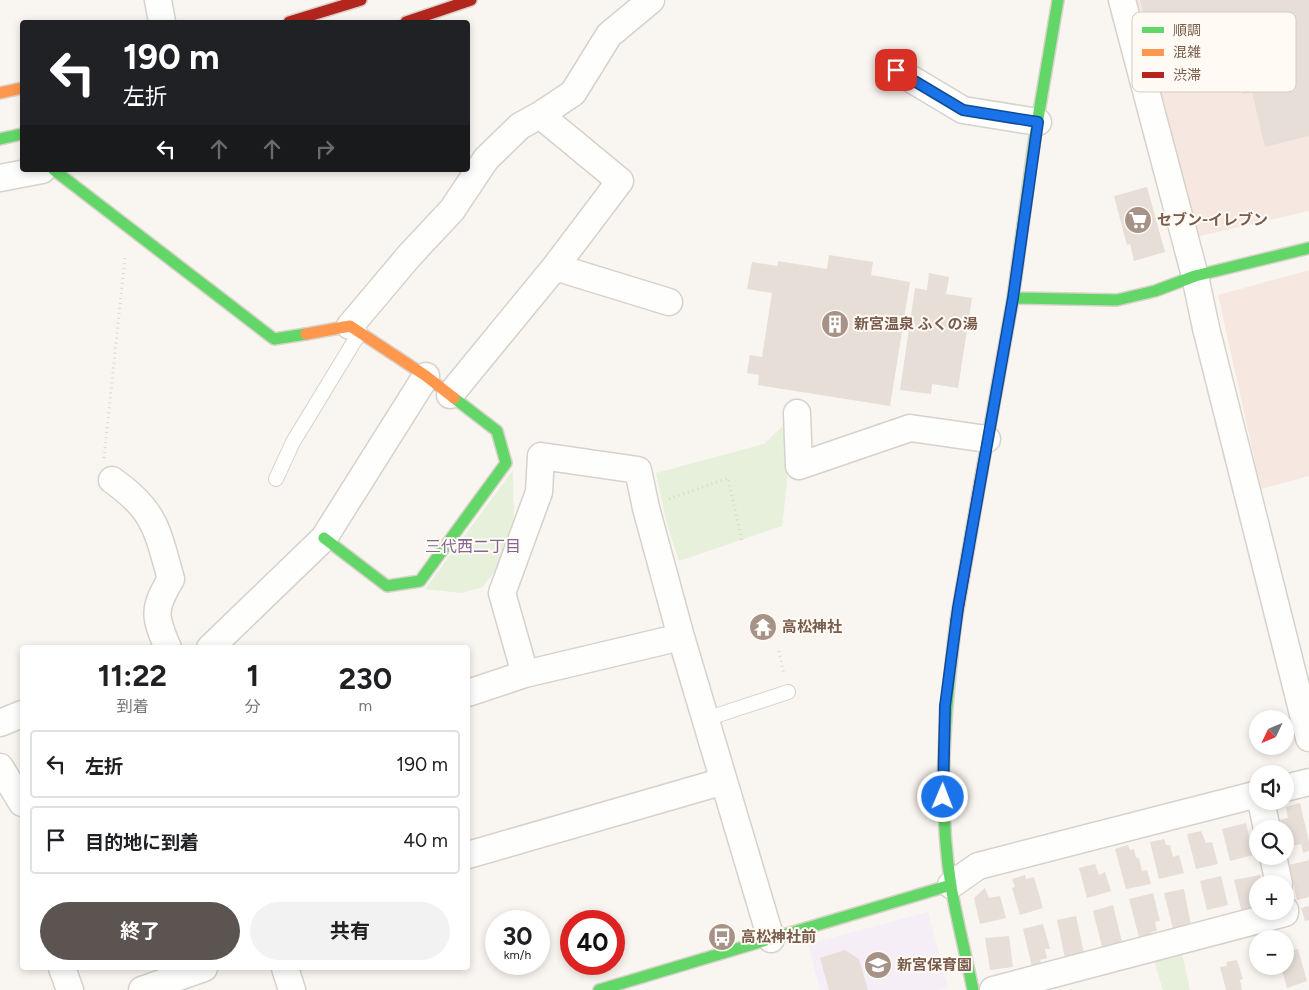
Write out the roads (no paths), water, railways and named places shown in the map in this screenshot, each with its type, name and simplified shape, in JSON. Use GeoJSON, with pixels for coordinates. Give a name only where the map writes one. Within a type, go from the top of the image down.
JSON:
{"type":"FeatureCollection","features":[{"type":"Feature","properties":{"kind":"main road"},"geometry":{"type":"LineString","coordinates":[[296,20],[361,0]]}},
{"type":"Feature","properties":{"kind":"main road"},"geometry":{"type":"LineString","coordinates":[[412,20],[472,0]]}},
{"type":"Feature","properties":{"kind":"main road"},"geometry":{"type":"LineString","coordinates":[[973,990],[951,885],[943,797],[945,706],[958,608],[1013,298],[1038,122],[1058,0]]}},
{"type":"Feature","properties":{"kind":"main road"},"geometry":{"type":"LineString","coordinates":[[0,93],[20,88]]}},
{"type":"Feature","properties":{"kind":"main road"},"geometry":{"type":"LineString","coordinates":[[0,139],[20,134]]}},
{"type":"Feature","properties":{"kind":"main road"},"geometry":{"type":"LineString","coordinates":[[57,172],[274,339],[355,329],[426,376],[497,431],[506,463],[420,581],[387,586],[324,538]]}},
{"type":"Feature","properties":{"kind":"main road"},"geometry":{"type":"LineString","coordinates":[[1013,298],[1117,300],[1155,292],[1195,276],[1309,248]]}},
{"type":"Feature","properties":{"kind":"main road"},"geometry":{"type":"LineString","coordinates":[[599,990],[951,885]]}},
{"type":"Feature","properties":{"kind":"street"},"geometry":{"type":"LineString","coordinates":[[158,0],[162,20]]}},
{"type":"Feature","properties":{"kind":"street"},"geometry":{"type":"LineString","coordinates":[[355,329],[409,256],[452,210],[486,159],[520,126],[573,93],[609,35],[651,0]]}},
{"type":"Feature","properties":{"kind":"street"},"geometry":{"type":"LineString","coordinates":[[1122,0],[1132,38]]}},
{"type":"Feature","properties":{"kind":"street"},"geometry":{"type":"LineString","coordinates":[[896,70],[963,110],[1038,122]]}},
{"type":"Feature","properties":{"kind":"street"},"geometry":{"type":"LineString","coordinates":[[1146,92],[1195,276],[1206,328],[1309,738]]}},
{"type":"Feature","properties":{"kind":"street"},"geometry":{"type":"LineString","coordinates":[[450,395],[555,267],[620,181],[540,115]]}},
{"type":"Feature","properties":{"kind":"street"},"geometry":{"type":"LineString","coordinates":[[0,178],[32,172]]}},
{"type":"Feature","properties":{"kind":"street"},"geometry":{"type":"LineString","coordinates":[[555,267],[669,302]]}},
{"type":"Feature","properties":{"kind":"street"},"geometry":{"type":"LineString","coordinates":[[213,645],[324,538],[426,376]]}},
{"type":"Feature","properties":{"kind":"street"},"geometry":{"type":"LineString","coordinates":[[797,413],[799,466],[910,428],[987,439]]}},
{"type":"Feature","properties":{"kind":"street"},"geometry":{"type":"LineString","coordinates":[[525,674],[502,593],[539,492],[542,456],[638,470],[646,508],[681,637],[771,939]]}},
{"type":"Feature","properties":{"kind":"street"},"geometry":{"type":"LineString","coordinates":[[112,480],[134,496],[152,518],[171,579],[158,600],[158,625],[167,645]]}},
{"type":"Feature","properties":{"kind":"street"},"geometry":{"type":"LineString","coordinates":[[470,692],[525,674],[681,637]]}},
{"type":"Feature","properties":{"kind":"street"},"geometry":{"type":"LineString","coordinates":[[0,723],[20,715]]}},
{"type":"Feature","properties":{"kind":"street"},"geometry":{"type":"LineString","coordinates":[[0,767],[20,800]]}},
{"type":"Feature","properties":{"kind":"street"},"geometry":{"type":"LineString","coordinates":[[470,854],[724,781]]}},
{"type":"Feature","properties":{"kind":"street"},"geometry":{"type":"LineString","coordinates":[[1294,786],[1309,782]]}},
{"type":"Feature","properties":{"kind":"street"},"geometry":{"type":"LineString","coordinates":[[951,885],[978,866],[1249,796]]}},
{"type":"Feature","properties":{"kind":"street"},"geometry":{"type":"LineString","coordinates":[[993,990],[1259,920]]}},
{"type":"Feature","properties":{"kind":"street"},"geometry":{"type":"LineString","coordinates":[[63,970],[70,990]]}},
{"type":"Feature","properties":{"kind":"street"},"geometry":{"type":"LineString","coordinates":[[142,990],[198,970]]}},
{"type":"Feature","properties":{"kind":"street"},"geometry":{"type":"LineString","coordinates":[[287,970],[292,990]]}},
{"type":"Feature","properties":{"kind":"lane"},"geometry":{"type":"LineString","coordinates":[[276,479],[293,442],[355,329]]}},
{"type":"Feature","properties":{"kind":"lane"},"geometry":{"type":"LineString","coordinates":[[706,719],[788,692]]}},
{"type":"Feature","properties":{"kind":"place","name":"セブン-イレブン"},"geometry":{"type":"Point","coordinates":[1138,220]}},
{"type":"Feature","properties":{"kind":"place","name":"新宮温泉 ふくの湯"},"geometry":{"type":"Point","coordinates":[835,324]}},
{"type":"Feature","properties":{"kind":"place","name":"高松神社"},"geometry":{"type":"Point","coordinates":[763,627]}},
{"type":"Feature","properties":{"kind":"place","name":"高松神社前"},"geometry":{"type":"Point","coordinates":[722,937]}},
{"type":"Feature","properties":{"kind":"place","name":"新宮保育園"},"geometry":{"type":"Point","coordinates":[878,965]}},
{"type":"Feature","properties":{"kind":"district","name":"三代西二丁目"},"geometry":{"type":"Point","coordinates":[473,546]}}]}
